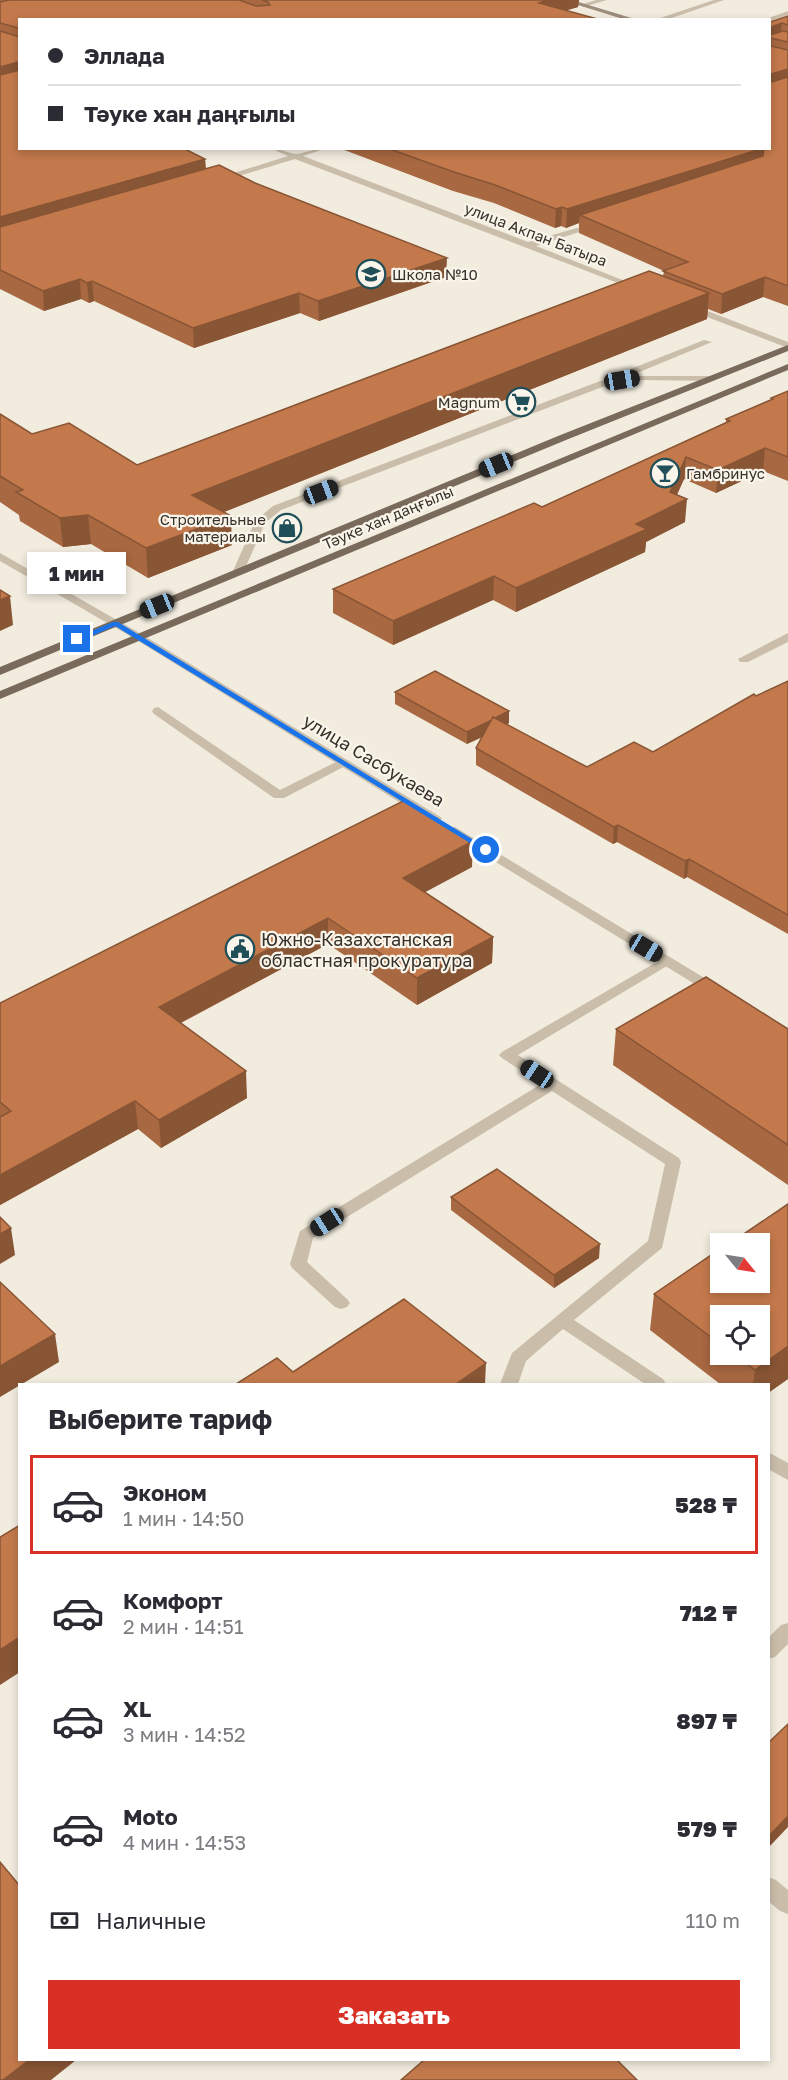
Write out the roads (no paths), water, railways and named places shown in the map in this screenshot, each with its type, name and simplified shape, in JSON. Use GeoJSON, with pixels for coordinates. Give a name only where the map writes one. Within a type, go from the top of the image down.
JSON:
{"type":"FeatureCollection","features":[{"type":"Feature","properties":{"kind":"main road"},"geometry":{"type":"LineString","coordinates":[[565,0],[629,18]]}},
{"type":"Feature","properties":{"kind":"main road","name":"Тәуке хан даңғылы"},"geometry":{"type":"LineString","coordinates":[[0,671],[788,346]]}},
{"type":"Feature","properties":{"kind":"main road","name":"Тәуке хан даңғылы"},"geometry":{"type":"LineString","coordinates":[[0,695],[788,367]]}},
{"type":"Feature","properties":{"kind":"street"},"geometry":{"type":"LineString","coordinates":[[583,5],[603,0]]}},
{"type":"Feature","properties":{"kind":"street"},"geometry":{"type":"LineString","coordinates":[[663,18],[721,0]]}},
{"type":"Feature","properties":{"kind":"street"},"geometry":{"type":"LineString","coordinates":[[771,18],[788,13]]}},
{"type":"Feature","properties":{"kind":"street","name":"улица Акпан Батыра"},"geometry":{"type":"LineString","coordinates":[[279,150],[648,291]]}},
{"type":"Feature","properties":{"kind":"street"},"geometry":{"type":"LineString","coordinates":[[207,182],[317,150]]}},
{"type":"Feature","properties":{"kind":"street"},"geometry":{"type":"LineString","coordinates":[[220,172],[230,176]]}},
{"type":"Feature","properties":{"kind":"street"},"geometry":{"type":"LineString","coordinates":[[529,245],[606,220]]}},
{"type":"Feature","properties":{"kind":"street"},"geometry":{"type":"LineString","coordinates":[[680,303],[788,346]]}},
{"type":"Feature","properties":{"kind":"street"},"geometry":{"type":"LineString","coordinates":[[239,571],[261,521],[277,508],[707,342]]}},
{"type":"Feature","properties":{"kind":"street"},"geometry":{"type":"LineString","coordinates":[[603,383],[641,377],[710,379]]}},
{"type":"Feature","properties":{"kind":"street","name":"улица Сасбукаева"},"geometry":{"type":"LineString","coordinates":[[0,556],[139,637],[727,997]]}},
{"type":"Feature","properties":{"kind":"street"},"geometry":{"type":"LineString","coordinates":[[744,659],[788,637]]}},
{"type":"Feature","properties":{"kind":"street"},"geometry":{"type":"LineString","coordinates":[[158,711],[279,795],[345,764]]}},
{"type":"Feature","properties":{"kind":"street"},"geometry":{"type":"LineString","coordinates":[[509,1383],[518,1358],[656,1244],[673,1162],[507,1055],[667,960]]}},
{"type":"Feature","properties":{"kind":"street"},"geometry":{"type":"LineString","coordinates":[[340,1303],[298,1264],[306,1235],[552,1084]]}},
{"type":"Feature","properties":{"kind":"street"},"geometry":{"type":"LineString","coordinates":[[562,1320],[656,1383]]}},
{"type":"Feature","properties":{"kind":"street"},"geometry":{"type":"LineString","coordinates":[[770,1461],[788,1473]]}},
{"type":"Feature","properties":{"kind":"street"},"geometry":{"type":"LineString","coordinates":[[770,1648],[788,1631]]}},
{"type":"Feature","properties":{"kind":"street"},"geometry":{"type":"LineString","coordinates":[[770,1889],[788,1904]]}},
{"type":"Feature","properties":{"kind":"place","name":"Школа №10"},"geometry":{"type":"Point","coordinates":[371,274]}},
{"type":"Feature","properties":{"kind":"place","name":"Magnum"},"geometry":{"type":"Point","coordinates":[521,402]}},
{"type":"Feature","properties":{"kind":"place","name":"Гамбринус"},"geometry":{"type":"Point","coordinates":[665,473]}},
{"type":"Feature","properties":{"kind":"place","name":"Строительные материалы"},"geometry":{"type":"Point","coordinates":[287,528]}},
{"type":"Feature","properties":{"kind":"place","name":"Южно-Казахстанская областная прокуратура"},"geometry":{"type":"Point","coordinates":[240,949]}}]}
